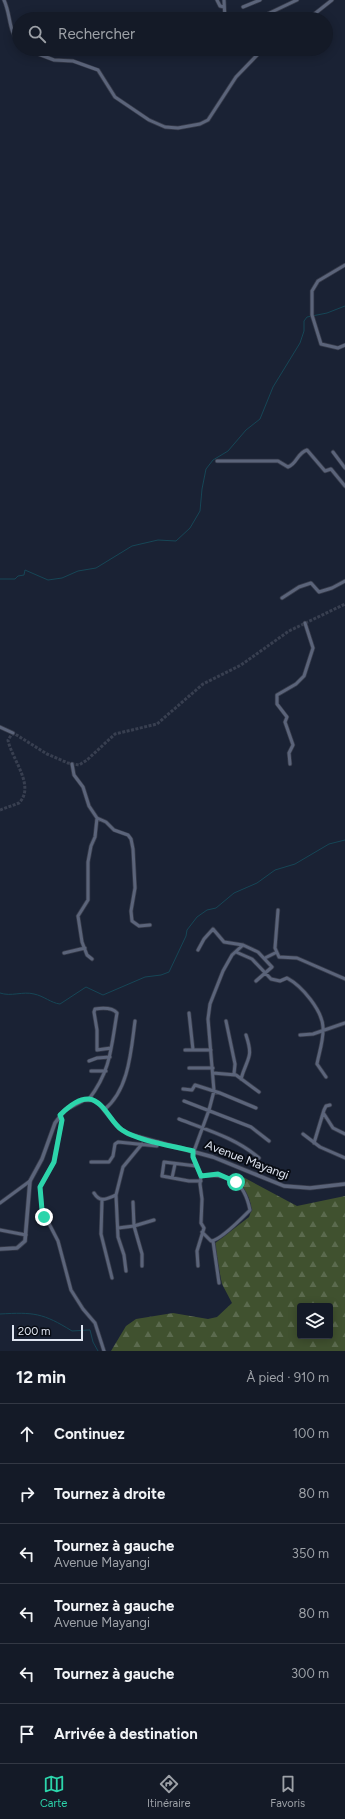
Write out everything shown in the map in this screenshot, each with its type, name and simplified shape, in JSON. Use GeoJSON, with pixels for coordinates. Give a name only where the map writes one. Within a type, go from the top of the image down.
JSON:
{"type":"FeatureCollection","features":[{"type":"Feature","properties":{"kind":"street"},"geometry":{"type":"LineString","coordinates":[[4,0],[9,14],[12,32]]}},
{"type":"Feature","properties":{"kind":"street"},"geometry":{"type":"LineString","coordinates":[[217,0],[220,6],[224,7]]}},
{"type":"Feature","properties":{"kind":"street"},"geometry":{"type":"LineString","coordinates":[[224,0],[224,12]]}},
{"type":"Feature","properties":{"kind":"street"},"geometry":{"type":"LineString","coordinates":[[243,7],[260,0]]}},
{"type":"Feature","properties":{"kind":"street"},"geometry":{"type":"LineString","coordinates":[[272,12],[297,0]]}},
{"type":"Feature","properties":{"kind":"street"},"geometry":{"type":"LineString","coordinates":[[317,12],[332,0]]}},
{"type":"Feature","properties":{"kind":"street"},"geometry":{"type":"LineString","coordinates":[[43,56],[54,60],[73,61],[98,70],[115,97],[149,120],[165,127],[175,128],[200,124],[208,120],[236,76],[256,56]]}},
{"type":"Feature","properties":{"kind":"street"},"geometry":{"type":"LineString","coordinates":[[345,265],[315,285],[312,290],[312,315],[321,344],[338,348],[345,345]]}},
{"type":"Feature","properties":{"kind":"street"},"geometry":{"type":"LineString","coordinates":[[217,461],[278,461],[288,467],[293,465],[300,454],[307,450],[324,470],[333,470],[345,486]]}},
{"type":"Feature","properties":{"kind":"street"},"geometry":{"type":"LineString","coordinates":[[333,452],[345,468]]}},
{"type":"Feature","properties":{"kind":"street"},"geometry":{"type":"LineString","coordinates":[[282,598],[299,587],[311,583],[319,592],[345,581]]}},
{"type":"Feature","properties":{"kind":"street"},"geometry":{"type":"LineString","coordinates":[[290,764],[289,753],[293,745],[285,722],[286,716],[277,704],[277,695],[296,684],[304,676],[314,648],[305,623]]}},
{"type":"Feature","properties":{"kind":"street"},"geometry":{"type":"LineString","coordinates":[[0,727],[13,733]]}},
{"type":"Feature","properties":{"kind":"street"},"geometry":{"type":"LineString","coordinates":[[72,764],[74,775],[83,787],[89,806],[97,818],[106,822],[114,830],[128,835],[131,839],[135,888],[131,910],[132,921],[139,926],[150,925]]}},
{"type":"Feature","properties":{"kind":"street"},"geometry":{"type":"LineString","coordinates":[[92,959],[87,955],[79,932],[78,916],[87,901],[88,862],[91,846],[95,838],[97,818]]}},
{"type":"Feature","properties":{"kind":"street"},"geometry":{"type":"LineString","coordinates":[[278,910],[275,953],[280,958],[297,958],[345,979]]}},
{"type":"Feature","properties":{"kind":"street"},"geometry":{"type":"LineString","coordinates":[[198,950],[204,939],[213,929],[224,942],[243,945],[258,952],[272,967],[256,981]]}},
{"type":"Feature","properties":{"kind":"street"},"geometry":{"type":"LineString","coordinates":[[198,1266],[197,1250],[204,1228],[201,1223],[201,1176],[192,1156],[209,1110],[214,1091],[208,1014],[210,1004],[223,971],[236,952],[243,945]]}},
{"type":"Feature","properties":{"kind":"street"},"geometry":{"type":"LineString","coordinates":[[64,952],[85,948]]}},
{"type":"Feature","properties":{"kind":"street"},"geometry":{"type":"LineString","coordinates":[[236,952],[252,959],[265,973],[275,980],[280,981],[287,978],[299,986],[320,1016],[323,1030],[317,1064],[326,1077]]}},
{"type":"Feature","properties":{"kind":"street"},"geometry":{"type":"LineString","coordinates":[[265,958],[275,953]]}},
{"type":"Feature","properties":{"kind":"street"},"geometry":{"type":"LineString","coordinates":[[0,1249],[20,1247],[26,1236],[30,1182],[42,1160],[53,1127],[60,1115],[72,1106],[89,1099],[102,1081],[106,1071],[110,1057],[116,1012],[104,1008],[95,1010],[97,1030],[96,1050],[111,1048]]}},
{"type":"Feature","properties":{"kind":"street"},"geometry":{"type":"LineString","coordinates":[[189,1013],[193,1050]]}},
{"type":"Feature","properties":{"kind":"street"},"geometry":{"type":"LineString","coordinates":[[104,1110],[113,1103],[120,1091],[131,1050],[135,1021]]}},
{"type":"Feature","properties":{"kind":"street"},"geometry":{"type":"LineString","coordinates":[[226,1021],[235,1064],[234,1074]]}},
{"type":"Feature","properties":{"kind":"street"},"geometry":{"type":"LineString","coordinates":[[300,1035],[312,1034],[345,1023]]}},
{"type":"Feature","properties":{"kind":"street"},"geometry":{"type":"LineString","coordinates":[[241,1079],[249,1061],[251,1050],[246,1035]]}},
{"type":"Feature","properties":{"kind":"street"},"geometry":{"type":"LineString","coordinates":[[185,1050],[211,1050]]}},
{"type":"Feature","properties":{"kind":"street"},"geometry":{"type":"LineString","coordinates":[[89,1061],[97,1058],[110,1057]]}},
{"type":"Feature","properties":{"kind":"street"},"geometry":{"type":"LineString","coordinates":[[189,1068],[213,1068]]}},
{"type":"Feature","properties":{"kind":"street"},"geometry":{"type":"LineString","coordinates":[[91,1071],[106,1071]]}},
{"type":"Feature","properties":{"kind":"street"},"geometry":{"type":"LineString","coordinates":[[213,1072],[234,1074],[259,1092]]}},
{"type":"Feature","properties":{"kind":"street"},"geometry":{"type":"LineString","coordinates":[[183,1089],[192,1090],[195,1085],[256,1108]]}},
{"type":"Feature","properties":{"kind":"street","name":"Avenue Mayangi"},"geometry":{"type":"LineString","coordinates":[[89,1099],[96,1102],[116,1125],[124,1131],[223,1160],[284,1186],[310,1188],[345,1184]]}},
{"type":"Feature","properties":{"kind":"street"},"geometry":{"type":"LineString","coordinates":[[184,1101],[252,1127],[269,1141]]}},
{"type":"Feature","properties":{"kind":"street"},"geometry":{"type":"LineString","coordinates":[[314,1143],[326,1106],[330,1105]]}},
{"type":"Feature","properties":{"kind":"street"},"geometry":{"type":"LineString","coordinates":[[324,1114],[332,1128],[345,1134]]}},
{"type":"Feature","properties":{"kind":"street"},"geometry":{"type":"LineString","coordinates":[[60,1115],[62,1120],[54,1162],[40,1187],[42,1210],[58,1240],[71,1290],[83,1309],[95,1323],[104,1351]]}},
{"type":"Feature","properties":{"kind":"street"},"geometry":{"type":"LineString","coordinates":[[179,1119],[230,1139],[249,1149],[259,1158]]}},
{"type":"Feature","properties":{"kind":"street"},"geometry":{"type":"LineString","coordinates":[[303,1134],[320,1147],[345,1158]]}},
{"type":"Feature","properties":{"kind":"street"},"geometry":{"type":"LineString","coordinates":[[91,1162],[109,1162],[113,1156],[115,1144],[118,1142],[157,1146],[158,1142]]}},
{"type":"Feature","properties":{"kind":"street"},"geometry":{"type":"LineString","coordinates":[[126,1271],[124,1255],[118,1237],[116,1195],[120,1174],[125,1164],[142,1144]]}},
{"type":"Feature","properties":{"kind":"street"},"geometry":{"type":"LineString","coordinates":[[196,1166],[164,1162],[162,1176],[190,1181],[201,1181]]}},
{"type":"Feature","properties":{"kind":"street"},"geometry":{"type":"LineString","coordinates":[[172,1178],[175,1164]]}},
{"type":"Feature","properties":{"kind":"street"},"geometry":{"type":"LineString","coordinates":[[201,1176],[218,1174],[236,1182],[250,1204],[250,1210],[232,1229],[212,1241]]}},
{"type":"Feature","properties":{"kind":"street"},"geometry":{"type":"LineString","coordinates":[[0,1203],[30,1182]]}},
{"type":"Feature","properties":{"kind":"street"},"geometry":{"type":"LineString","coordinates":[[94,1193],[97,1199],[102,1200],[116,1195]]}},
{"type":"Feature","properties":{"kind":"street"},"geometry":{"type":"LineString","coordinates":[[102,1200],[101,1234],[112,1278]]}},
{"type":"Feature","properties":{"kind":"street"},"geometry":{"type":"LineString","coordinates":[[132,1202],[134,1226],[142,1254],[142,1266]]}},
{"type":"Feature","properties":{"kind":"street"},"geometry":{"type":"LineString","coordinates":[[118,1228],[134,1226],[154,1220]]}},
{"type":"Feature","properties":{"kind":"street"},"geometry":{"type":"LineString","coordinates":[[0,1230],[26,1236]]}},
{"type":"Feature","properties":{"kind":"street"},"geometry":{"type":"LineString","coordinates":[[202,1232],[212,1241],[219,1283]]}},
{"type":"Feature","properties":{"kind":"green space"},"geometry":{"type":"Polygon","coordinates":[[[243,1177],[297,1206],[345,1196],[345,1351],[111,1351],[126,1326],[136,1319],[173,1313],[208,1319],[217,1317],[232,1303],[222,1284],[214,1244],[249,1217],[251,1207],[247,1194],[239,1181],[243,1177]]]}},
{"type":"Feature","properties":{"kind":"waterway"},"geometry":{"type":"LineString","coordinates":[[0,579],[15,579],[18,576],[24,575],[25,570],[48,580],[62,578],[78,571],[96,568],[132,546],[158,540],[176,541],[190,528],[200,511],[206,469],[213,460],[228,451],[246,430],[260,419],[273,387],[300,343],[304,331],[304,321],[307,317],[327,313],[345,306]]}},
{"type":"Feature","properties":{"kind":"waterway"},"geometry":{"type":"LineString","coordinates":[[0,993],[30,993],[60,1004],[86,987],[103,995],[145,977],[161,975],[169,972],[186,936],[187,930],[197,917],[207,910],[216,908],[234,893],[257,883],[275,870],[295,864],[329,844],[345,840]]}},
{"type":"Feature","properties":{"kind":"waterway"},"geometry":{"type":"LineString","coordinates":[[0,1314],[22,1313],[38,1315],[53,1320],[72,1331],[90,1330],[93,1342],[98,1351]]}},
{"type":"Feature","properties":{"kind":"tunnel"},"geometry":{"type":"LineString","coordinates":[[0,810],[19,803],[24,796],[24,780],[8,740],[12,734],[15,734],[47,754],[68,763],[79,765],[87,760],[115,734],[157,724],[203,684],[241,665],[289,631],[345,604]]}},
{"type":"Feature","properties":{"kind":"route"},"geometry":{"type":"LineString","coordinates":[[44,1217],[40,1187],[54,1162],[62,1120],[60,1115],[78,1102],[89,1099],[99,1104],[116,1125],[128,1134],[193,1151],[192,1156],[201,1176],[218,1174],[236,1182]]}}]}
